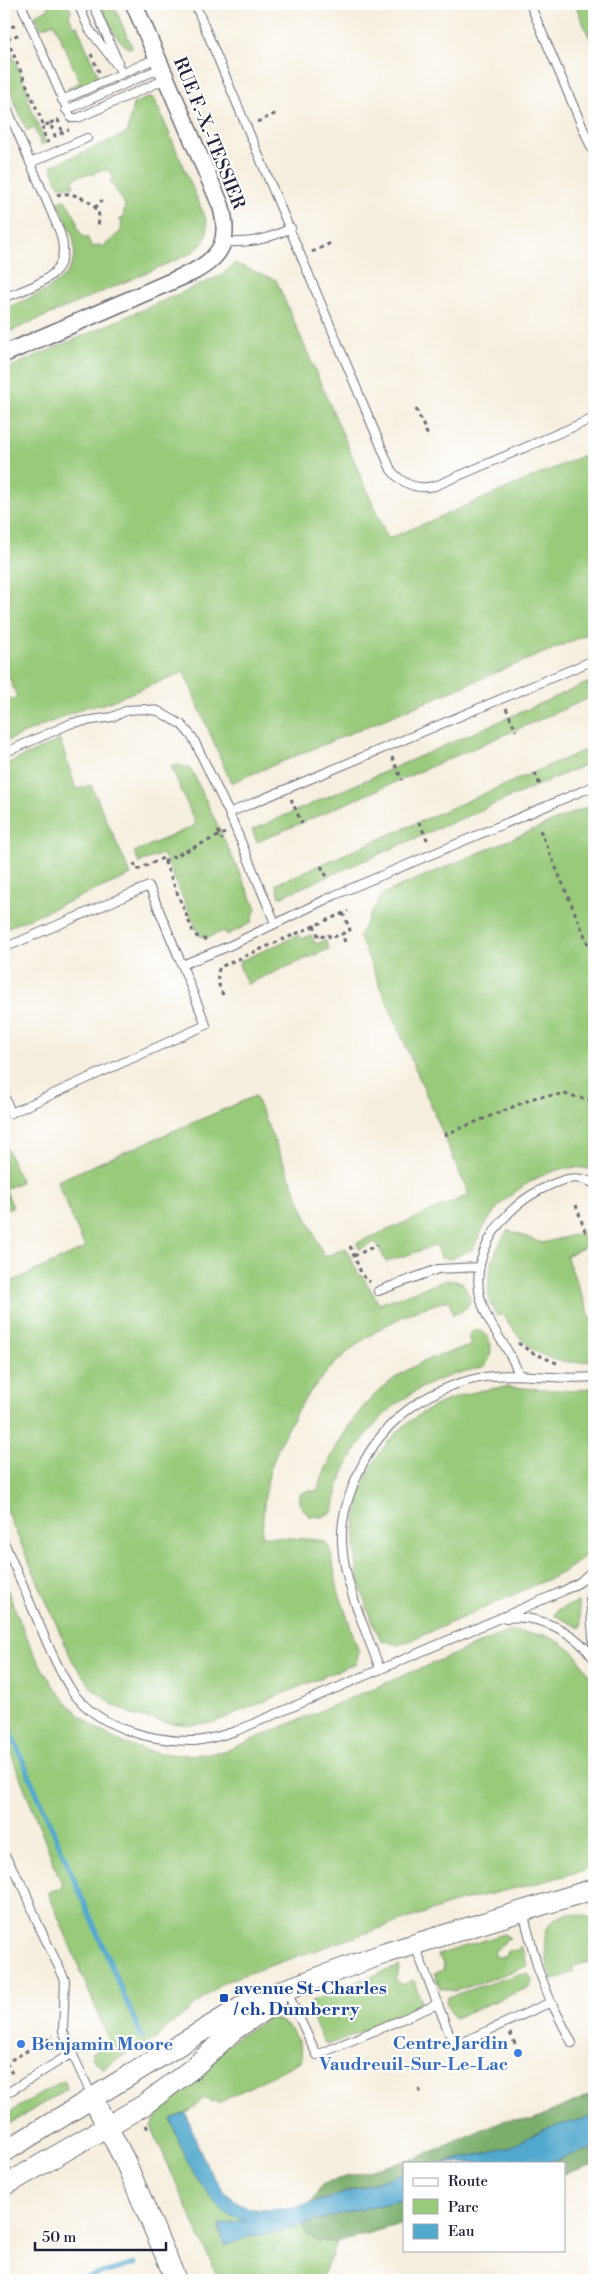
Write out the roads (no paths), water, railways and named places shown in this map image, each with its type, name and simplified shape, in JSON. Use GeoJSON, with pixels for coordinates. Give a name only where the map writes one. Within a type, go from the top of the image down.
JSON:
{"type":"FeatureCollection","features":[{"type":"Feature","properties":{"kind":"street","name":"RUE F.-X.-TESSIER"},"geometry":{"type":"LineString","coordinates":[[134,4],[221,206],[225,226],[223,242]]}},
{"type":"Feature","properties":{"kind":"street"},"geometry":{"type":"LineString","coordinates":[[4,354],[193,272],[215,258],[223,242]]}},
{"type":"Feature","properties":{"kind":"street"},"geometry":{"type":"LineString","coordinates":[[4,2152],[237,2009],[414,1944],[594,1889]]}},
{"type":"Feature","properties":{"kind":"street"},"geometry":{"type":"LineString","coordinates":[[4,2186],[144,2105],[193,2068],[234,2030],[286,1992]]}},
{"type":"Feature","properties":{"kind":"street"},"geometry":{"type":"LineString","coordinates":[[92,2097],[125,2162],[176,2280]]}},
{"type":"Feature","properties":{"kind":"lane"},"geometry":{"type":"LineString","coordinates":[[21,4],[71,118],[78,118],[162,68]]}},
{"type":"Feature","properties":{"kind":"lane"},"geometry":{"type":"LineString","coordinates":[[78,4],[89,29],[123,73]]}},
{"type":"Feature","properties":{"kind":"lane"},"geometry":{"type":"LineString","coordinates":[[93,4],[123,73]]}},
{"type":"Feature","properties":{"kind":"lane"},"geometry":{"type":"LineString","coordinates":[[195,4],[392,470],[406,483],[416,488],[435,486],[594,418]]}},
{"type":"Feature","properties":{"kind":"lane"},"geometry":{"type":"LineString","coordinates":[[530,4],[594,154]]}},
{"type":"Feature","properties":{"kind":"lane"},"geometry":{"type":"LineString","coordinates":[[62,100],[123,73],[162,68]]}},
{"type":"Feature","properties":{"kind":"lane"},"geometry":{"type":"LineString","coordinates":[[66,110],[162,68]]}},
{"type":"Feature","properties":{"kind":"lane"},"geometry":{"type":"LineString","coordinates":[[4,101],[61,235],[64,253],[60,266],[52,276],[4,298]]}},
{"type":"Feature","properties":{"kind":"lane"},"geometry":{"type":"LineString","coordinates":[[30,163],[87,138]]}},
{"type":"Feature","properties":{"kind":"lane"},"geometry":{"type":"LineString","coordinates":[[223,242],[253,242],[266,239],[291,228]]}},
{"type":"Feature","properties":{"kind":"lane"},"geometry":{"type":"LineString","coordinates":[[229,813],[594,660]]}},
{"type":"Feature","properties":{"kind":"lane"},"geometry":{"type":"LineString","coordinates":[[4,753],[72,723],[112,717],[128,710],[143,709],[158,712],[182,725],[193,738],[229,813],[275,923]]}},
{"type":"Feature","properties":{"kind":"lane"},"geometry":{"type":"LineString","coordinates":[[182,965],[229,946],[344,891],[594,786]]}},
{"type":"Feature","properties":{"kind":"lane"},"geometry":{"type":"LineString","coordinates":[[4,948],[149,886],[206,1025],[11,1113],[4,1095]]}},
{"type":"Feature","properties":{"kind":"lane"},"geometry":{"type":"LineString","coordinates":[[519,1375],[514,1360],[485,1313],[480,1296],[480,1267],[484,1249],[492,1233],[504,1218],[522,1202],[562,1180],[572,1178],[594,1184]]}},
{"type":"Feature","properties":{"kind":"lane"},"geometry":{"type":"LineString","coordinates":[[378,1291],[438,1268],[480,1267]]}},
{"type":"Feature","properties":{"kind":"lane"},"geometry":{"type":"LineString","coordinates":[[380,1669],[356,1604],[342,1543],[347,1504],[367,1453],[384,1431],[402,1414],[443,1390],[470,1380],[497,1375],[558,1378],[594,1377]]}},
{"type":"Feature","properties":{"kind":"lane"},"geometry":{"type":"LineString","coordinates":[[4,1542],[48,1644],[73,1692],[88,1707],[107,1720],[127,1730],[175,1740],[196,1741],[216,1738],[236,1731],[564,1591],[580,1582],[594,1569]]}},
{"type":"Feature","properties":{"kind":"lane"},"geometry":{"type":"LineString","coordinates":[[594,1578],[590,1597],[594,1650]]}},
{"type":"Feature","properties":{"kind":"lane"},"geometry":{"type":"LineString","coordinates":[[497,1619],[525,1618],[549,1625],[579,1641],[594,1659]]}},
{"type":"Feature","properties":{"kind":"lane"},"geometry":{"type":"LineString","coordinates":[[4,1854],[25,1890],[38,1924],[65,1980],[63,2031],[92,2097]]}},
{"type":"Feature","properties":{"kind":"lane"},"geometry":{"type":"LineString","coordinates":[[523,1910],[538,1969],[551,2002],[572,2044]]}},
{"type":"Feature","properties":{"kind":"lane"},"geometry":{"type":"LineString","coordinates":[[414,1944],[454,2046],[551,2002]]}},
{"type":"Feature","properties":{"kind":"lane"},"geometry":{"type":"LineString","coordinates":[[286,1992],[317,2055],[438,2004]]}},
{"type":"Feature","properties":{"kind":"lane"},"geometry":{"type":"LineString","coordinates":[[4,2095],[72,2053]]}},
{"type":"Feature","properties":{"kind":"water"},"geometry":{"type":"Polygon","coordinates":[[[186,2113],[202,2156],[213,2176],[227,2194],[250,2208],[270,2210],[309,2204],[403,2173],[403,2200],[339,2214],[272,2233],[251,2236],[225,2246],[219,2225],[245,2221],[227,2214],[217,2205],[200,2183],[180,2145],[171,2119],[186,2113]]]}},
{"type":"Feature","properties":{"kind":"water"},"geometry":{"type":"Polygon","coordinates":[[[594,2116],[594,2148],[547,2162],[445,2162],[510,2147],[545,2129],[594,2116]]]}},
{"type":"Feature","properties":{"kind":"waterway"},"geometry":{"type":"LineString","coordinates":[[4,1717],[142,2037]]}},
{"type":"Feature","properties":{"kind":"waterway"},"geometry":{"type":"LineString","coordinates":[[77,2280],[135,2264]]}},
{"type":"Feature","properties":{"kind":"place","name":"avenue St-Charles / ch. Dumberry"},"geometry":{"type":"Point","coordinates":[224,1998]}},
{"type":"Feature","properties":{"kind":"place","name":"Benjamin Moore"},"geometry":{"type":"Point","coordinates":[21,2044]}},
{"type":"Feature","properties":{"kind":"place","name":"Centre Jardin Vaudreuil-Sur-Le-Lac"},"geometry":{"type":"Point","coordinates":[518,2053]}}]}
